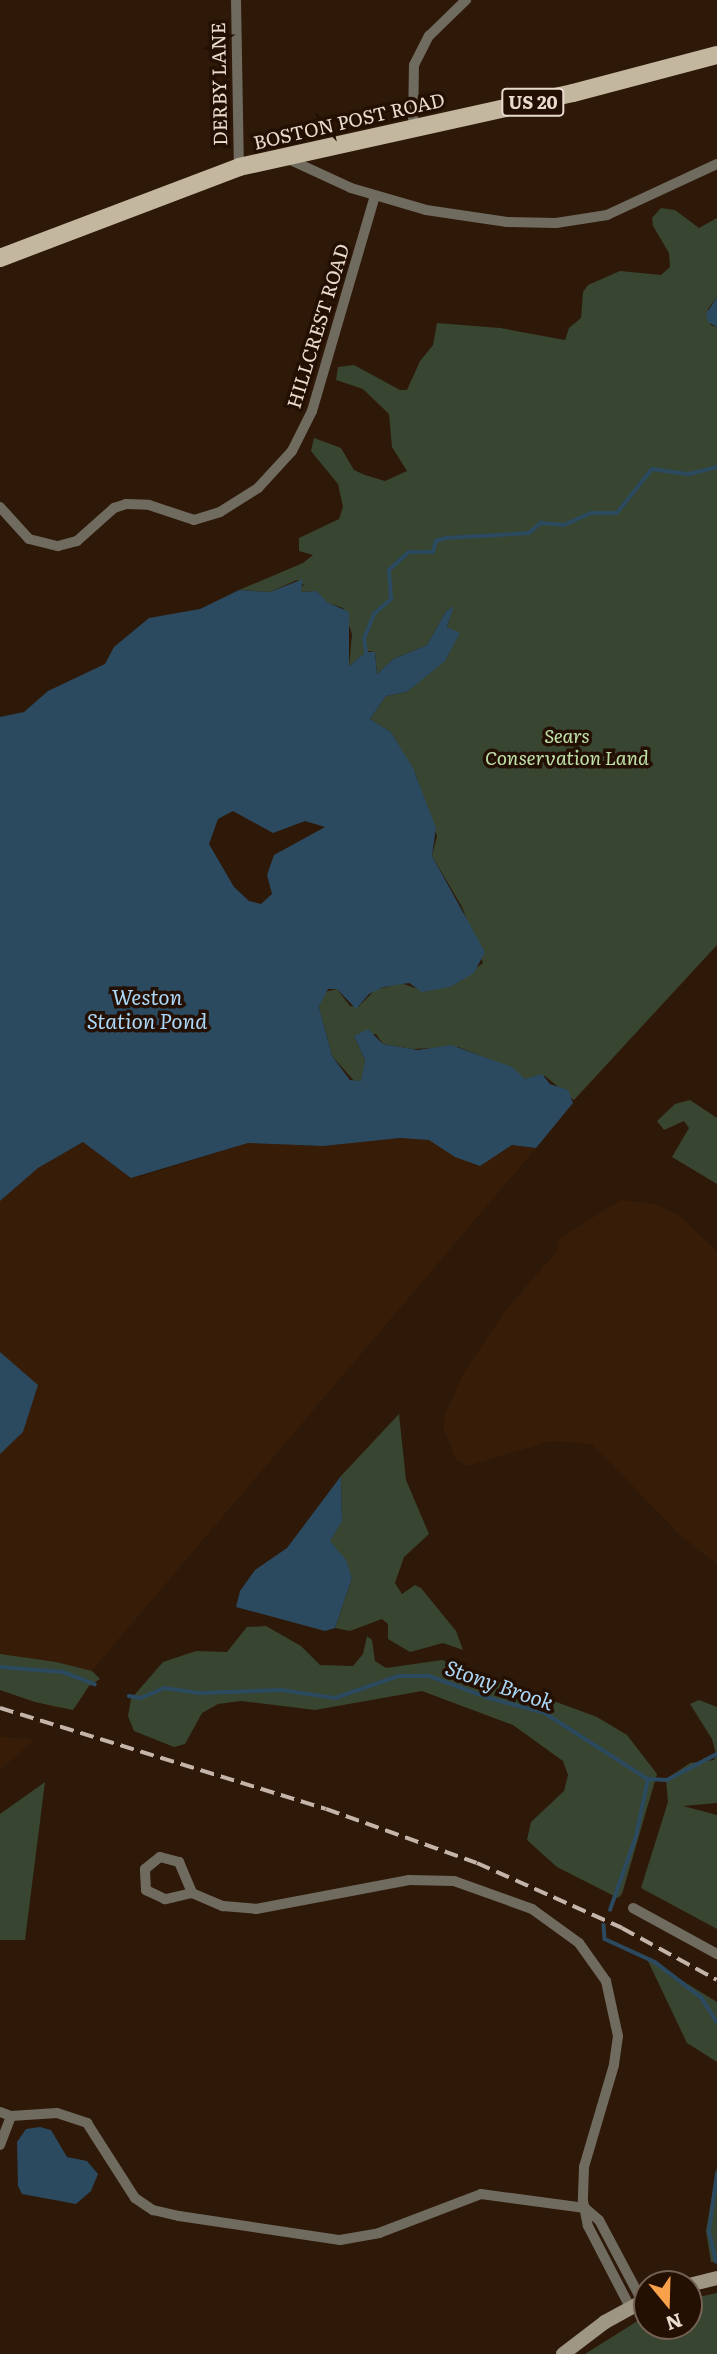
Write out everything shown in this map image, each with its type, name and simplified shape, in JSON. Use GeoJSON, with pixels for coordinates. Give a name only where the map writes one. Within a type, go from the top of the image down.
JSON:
{"type":"FeatureCollection","features":[{"type":"Feature","properties":{"kind":"main road","name":"BOSTON POST ROAD"},"geometry":{"type":"LineString","coordinates":[[0,258],[239,167],[573,93],[717,55]]}},
{"type":"Feature","properties":{"kind":"main road"},"geometry":{"type":"LineString","coordinates":[[563,2354],[633,2308]]}},
{"type":"Feature","properties":{"kind":"street","name":"DERBY LANE"},"geometry":{"type":"LineString","coordinates":[[236,0],[239,167]]}},
{"type":"Feature","properties":{"kind":"street"},"geometry":{"type":"LineString","coordinates":[[413,127],[414,65],[429,36],[466,0]]}},
{"type":"Feature","properties":{"kind":"street"},"geometry":{"type":"LineString","coordinates":[[283,157],[375,196],[478,219],[574,222],[634,205],[717,164]]}},
{"type":"Feature","properties":{"kind":"street","name":"HILLCREST ROAD"},"geometry":{"type":"LineString","coordinates":[[0,507],[29,540],[58,546],[77,541],[114,508],[126,504],[149,505],[194,520],[220,512],[258,488],[292,451],[312,411],[375,196]]}},
{"type":"Feature","properties":{"kind":"street"},"geometry":{"type":"LineString","coordinates":[[192,1893],[183,1868],[173,1858],[153,1859],[145,1869],[143,1883],[151,1895],[165,1899],[192,1893],[223,1906],[256,1909],[395,1882],[443,1879],[511,1899],[565,1930],[602,1973],[618,2026],[614,2065],[584,2167],[585,2208]]}},
{"type":"Feature","properties":{"kind":"street"},"geometry":{"type":"LineString","coordinates":[[633,1908],[717,1954]]}},
{"type":"Feature","properties":{"kind":"street"},"geometry":{"type":"LineString","coordinates":[[0,2144],[6,2114],[57,2113],[87,2123],[135,2198],[153,2210],[340,2241],[379,2233],[481,2194],[585,2208],[599,2220],[633,2289]]}},
{"type":"Feature","properties":{"kind":"shaded area"},"geometry":{"type":"Polygon","coordinates":[[[392,1138],[429,1140],[476,1166],[512,1145],[536,1148],[59,1709],[0,1691],[0,1201],[38,1168],[83,1142],[140,1177],[248,1143],[323,1146],[392,1138]]]}},
{"type":"Feature","properties":{"kind":"shaded area"},"geometry":{"type":"Polygon","coordinates":[[[621,1200],[655,1204],[677,1214],[717,1251],[717,1564],[680,1535],[592,1444],[550,1441],[467,1466],[456,1460],[444,1429],[445,1414],[464,1373],[505,1311],[558,1250],[557,1240],[621,1200]]]}},
{"type":"Feature","properties":{"kind":"shaded area"},"geometry":{"type":"Polygon","coordinates":[[[0,1737],[35,1739],[0,1770],[0,1737]]]}},
{"type":"Feature","properties":{"kind":"green space","name":"Sears Conservation Land"},"geometry":{"type":"Polygon","coordinates":[[[661,208],[675,210],[699,228],[717,218],[717,297],[708,309],[711,325],[717,327],[717,945],[574,1100],[545,1076],[525,1079],[502,1064],[458,1047],[412,1049],[383,1044],[376,1034],[354,1036],[365,1060],[362,1081],[355,1082],[332,1056],[319,1007],[324,992],[337,989],[350,1006],[358,1007],[375,990],[401,983],[418,989],[450,987],[483,963],[462,907],[432,856],[437,836],[415,773],[391,732],[370,719],[386,696],[407,692],[448,656],[456,633],[447,627],[453,607],[446,611],[427,645],[393,659],[377,674],[375,652],[368,651],[349,666],[352,634],[343,608],[326,602],[317,591],[301,592],[299,588],[304,585],[297,580],[270,592],[239,590],[303,563],[313,555],[299,551],[299,538],[339,519],[343,507],[338,484],[311,451],[314,438],[341,448],[354,470],[365,475],[385,481],[407,471],[392,447],[389,414],[363,389],[336,380],[338,367],[354,365],[400,390],[407,390],[420,361],[433,345],[437,323],[500,328],[565,340],[569,328],[581,318],[583,292],[588,285],[620,271],[661,275],[670,267],[669,253],[653,226],[652,218],[661,208]]]}},
{"type":"Feature","properties":{"kind":"green space"},"geometry":{"type":"Polygon","coordinates":[[[690,1100],[717,1118],[717,1184],[672,1157],[689,1128],[684,1121],[664,1130],[657,1121],[675,1104],[690,1100]]]}},
{"type":"Feature","properties":{"kind":"green space"},"geometry":{"type":"Polygon","coordinates":[[[399,1414],[406,1480],[429,1534],[404,1557],[395,1583],[402,1594],[415,1585],[421,1588],[456,1631],[463,1650],[443,1643],[410,1652],[388,1639],[388,1624],[382,1619],[350,1631],[335,1628],[352,1578],[329,1540],[342,1521],[341,1476],[399,1414]]]}},
{"type":"Feature","properties":{"kind":"green space"},"geometry":{"type":"Polygon","coordinates":[[[266,1626],[301,1646],[320,1665],[353,1666],[363,1654],[367,1636],[372,1640],[375,1661],[386,1668],[442,1660],[597,1717],[627,1735],[657,1774],[622,1894],[618,1898],[557,1867],[527,1840],[531,1822],[564,1791],[568,1775],[563,1761],[513,1725],[422,1691],[315,1710],[241,1701],[218,1704],[202,1713],[185,1744],[174,1747],[134,1731],[128,1716],[131,1699],[163,1662],[196,1651],[227,1652],[247,1627],[266,1626]]]}},
{"type":"Feature","properties":{"kind":"green space"},"geometry":{"type":"Polygon","coordinates":[[[0,1654],[56,1662],[92,1671],[100,1679],[89,1686],[73,1710],[35,1702],[0,1690],[0,1654]]]}},
{"type":"Feature","properties":{"kind":"green space"},"geometry":{"type":"Polygon","coordinates":[[[699,1700],[717,1707],[717,1803],[683,1806],[717,1815],[717,1929],[641,1888],[668,1802],[666,1779],[690,1763],[714,1760],[716,1754],[712,1739],[690,1704],[699,1700]]]}},
{"type":"Feature","properties":{"kind":"green space"},"geometry":{"type":"Polygon","coordinates":[[[45,1782],[25,1940],[0,1940],[0,1814],[45,1782]]]}},
{"type":"Feature","properties":{"kind":"green space"},"geometry":{"type":"Polygon","coordinates":[[[647,1959],[717,2002],[717,2062],[687,2043],[647,1959]]]}},
{"type":"Feature","properties":{"kind":"green space"},"geometry":{"type":"Polygon","coordinates":[[[717,2166],[717,2262],[711,2262],[706,2231],[717,2166]]]}},
{"type":"Feature","properties":{"kind":"green space"},"geometry":{"type":"Polygon","coordinates":[[[717,2293],[717,2354],[585,2354],[633,2324],[633,2340],[703,2340],[703,2296],[717,2293]]]}},
{"type":"Feature","properties":{"kind":"water"},"geometry":{"type":"Polygon","coordinates":[[[717,297],[717,327],[708,322],[706,314],[717,297]]]}},
{"type":"Feature","properties":{"kind":"water","name":"Weston Station Pond"},"geometry":{"type":"Polygon","coordinates":[[[303,579],[301,592],[317,591],[327,602],[349,612],[349,666],[366,652],[375,652],[377,674],[393,659],[427,645],[446,611],[454,606],[447,627],[460,633],[445,661],[407,692],[386,696],[370,719],[391,732],[413,768],[436,828],[432,856],[485,952],[474,973],[450,987],[422,992],[409,983],[384,987],[369,994],[356,1009],[337,989],[328,989],[319,1007],[332,1056],[350,1080],[361,1081],[365,1060],[354,1036],[368,1029],[383,1044],[418,1050],[451,1045],[512,1067],[525,1079],[542,1074],[550,1084],[568,1090],[573,1103],[536,1148],[512,1145],[480,1166],[455,1157],[429,1140],[400,1138],[323,1146],[248,1143],[131,1178],[83,1142],[38,1168],[0,1201],[0,717],[24,712],[48,691],[105,664],[114,647],[149,618],[200,609],[239,590],[270,592],[303,579]],[[233,811],[218,819],[209,844],[234,887],[249,901],[261,904],[272,894],[267,875],[274,855],[325,827],[305,821],[273,833],[233,811]]]}},
{"type":"Feature","properties":{"kind":"water"},"geometry":{"type":"Polygon","coordinates":[[[0,1352],[38,1385],[23,1432],[0,1454],[0,1352]]]}},
{"type":"Feature","properties":{"kind":"water"},"geometry":{"type":"Polygon","coordinates":[[[341,1476],[342,1521],[330,1541],[346,1560],[352,1578],[335,1628],[325,1631],[236,1607],[240,1591],[255,1570],[287,1548],[341,1476]]]}},
{"type":"Feature","properties":{"kind":"water"},"geometry":{"type":"Polygon","coordinates":[[[40,2127],[51,2130],[67,2157],[87,2161],[98,2174],[91,2191],[76,2204],[22,2194],[18,2186],[17,2142],[26,2129],[40,2127]]]}},
{"type":"Feature","properties":{"kind":"waterway"},"geometry":{"type":"LineString","coordinates":[[366,652],[364,639],[374,614],[391,599],[389,570],[409,552],[433,552],[436,541],[446,538],[529,533],[541,523],[564,525],[591,513],[617,513],[652,469],[689,474],[717,467]]}},
{"type":"Feature","properties":{"kind":"waterway","name":"Stony Brook"},"geometry":{"type":"LineString","coordinates":[[0,1667],[63,1672],[95,1684]]}},
{"type":"Feature","properties":{"kind":"waterway","name":"Stony Brook"},"geometry":{"type":"LineString","coordinates":[[129,1696],[141,1698],[164,1688],[201,1693],[282,1690],[335,1698],[399,1676],[429,1676],[489,1698],[545,1713],[648,1779],[667,1780],[717,1754]]}},
{"type":"Feature","properties":{"kind":"waterway"},"geometry":{"type":"LineString","coordinates":[[610,1910],[636,1836],[648,1779]]}},
{"type":"Feature","properties":{"kind":"waterway"},"geometry":{"type":"LineString","coordinates":[[604,1925],[605,1939],[655,1962],[702,1998],[717,2022]]}},
{"type":"Feature","properties":{"kind":"waterway"},"geometry":{"type":"LineString","coordinates":[[716,2262],[709,2231],[717,2174]]}},
{"type":"Feature","properties":{"kind":"railway"},"geometry":{"type":"LineString","coordinates":[[0,1708],[326,1809],[477,1863],[622,1928],[717,1980]]}}]}
